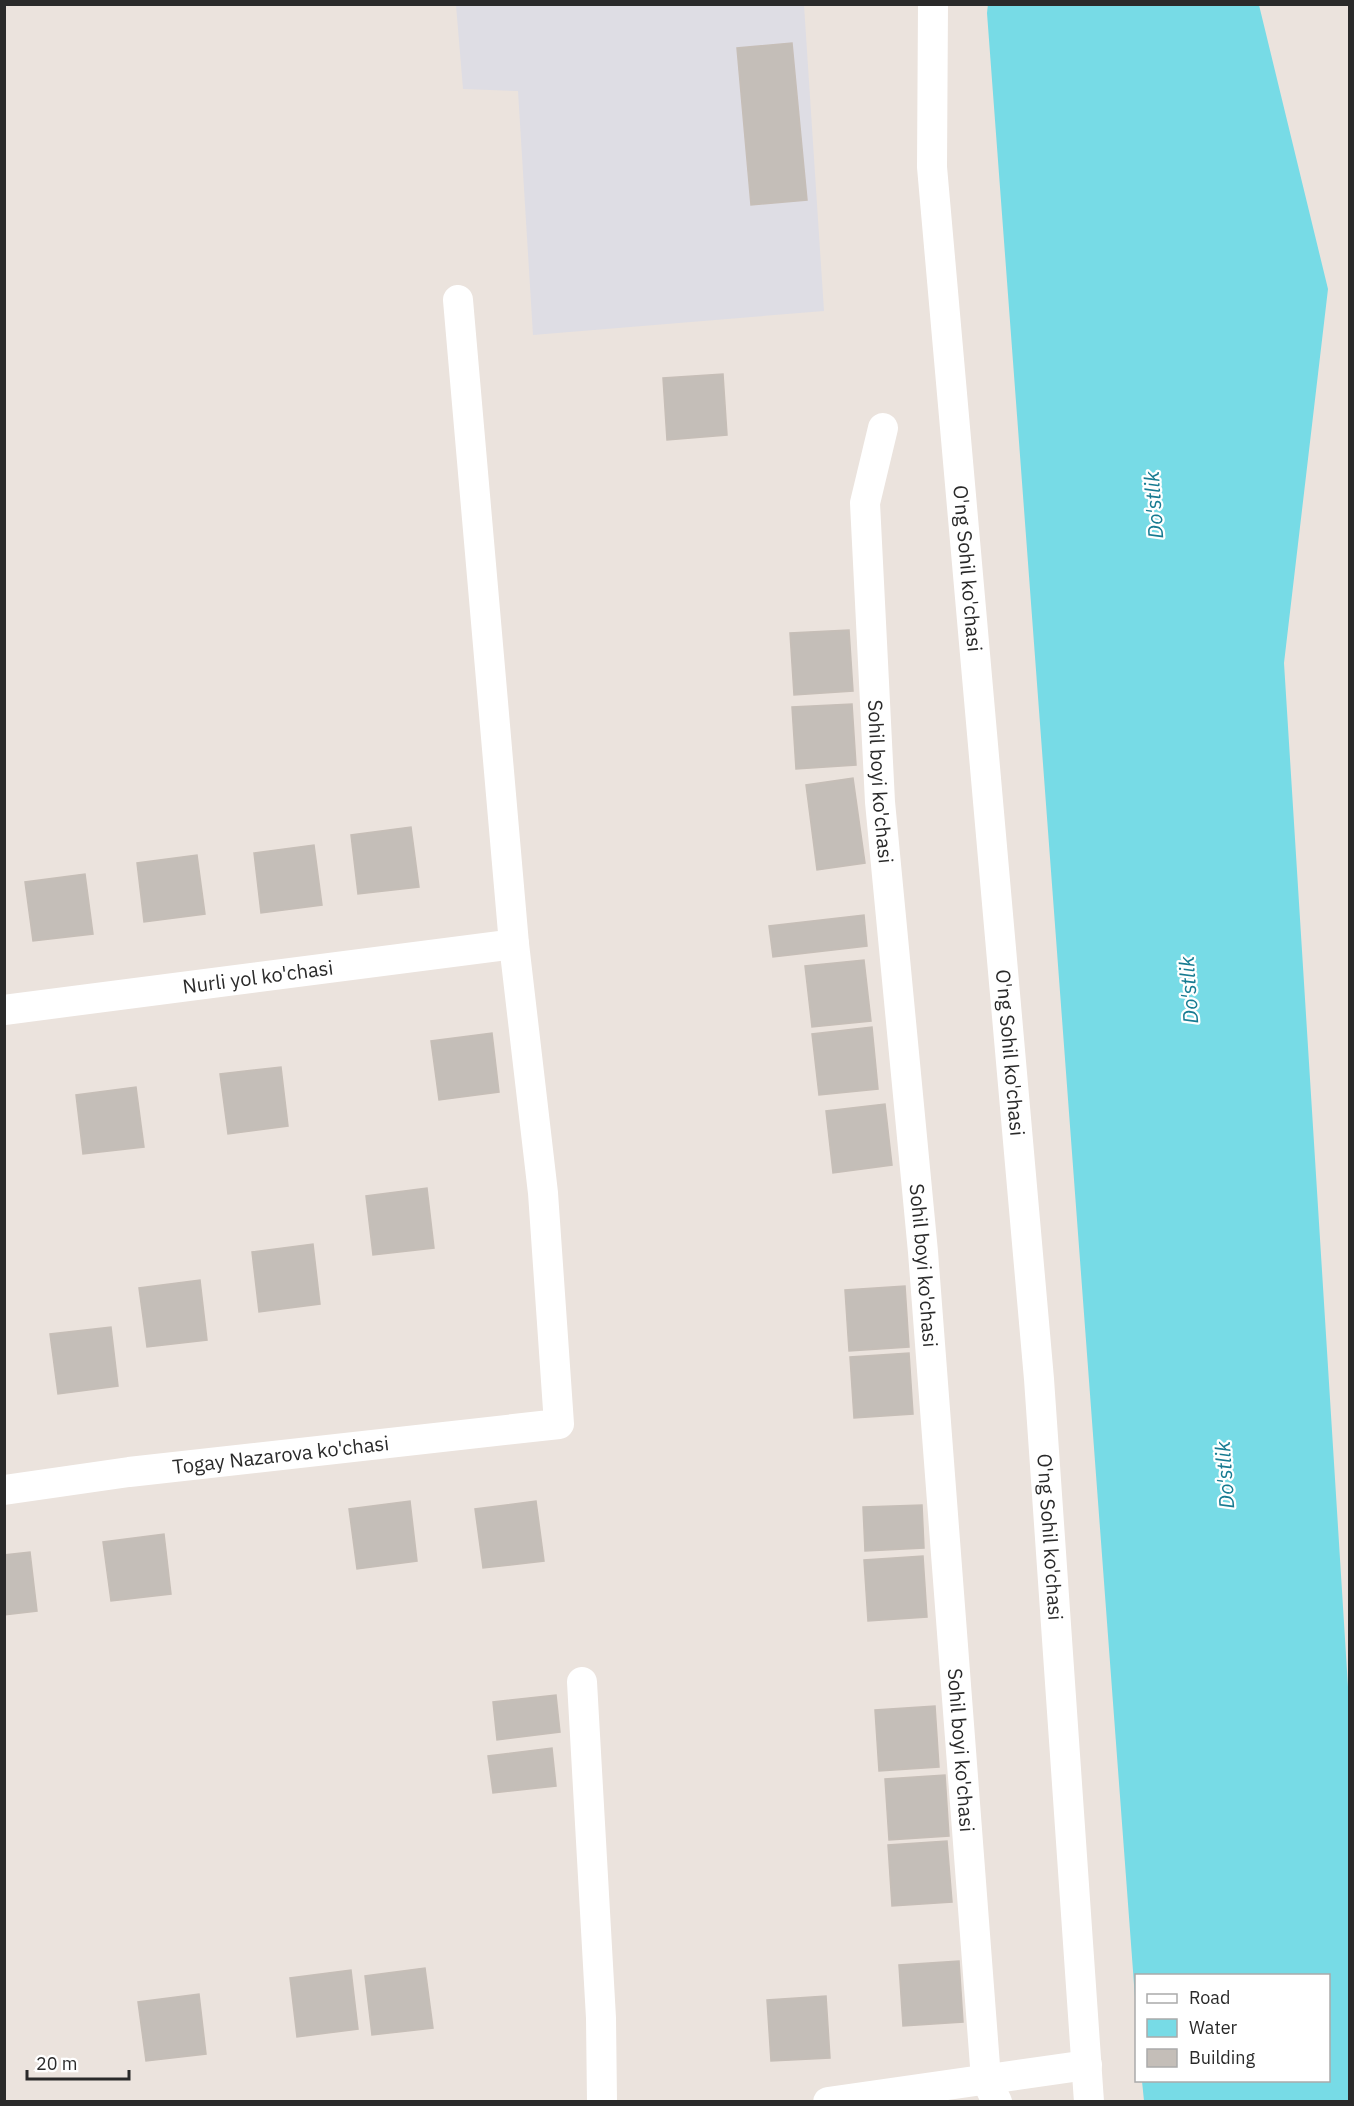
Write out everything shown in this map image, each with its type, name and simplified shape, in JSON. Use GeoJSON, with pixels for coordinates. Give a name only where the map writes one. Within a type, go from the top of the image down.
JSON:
{"type":"FeatureCollection","features":[{"type":"Feature","properties":{"kind":"street","name":"O'ng Sohil ko'chasi"},"geometry":{"type":"LineString","coordinates":[[933,4],[932,167],[1039,1379],[1089,2102]]}},
{"type":"Feature","properties":{"kind":"street"},"geometry":{"type":"LineString","coordinates":[[458,300],[514,944]]}},
{"type":"Feature","properties":{"kind":"street","name":"Sohil boyi ko'chasi"},"geometry":{"type":"LineString","coordinates":[[884,428],[865,503],[880,802],[923,1252],[991,2090]]}},
{"type":"Feature","properties":{"kind":"street","name":"Nurli yol ko'chasi"},"geometry":{"type":"LineString","coordinates":[[4,1010],[514,944]]}},
{"type":"Feature","properties":{"kind":"street","name":"Togay Nazarova ko'chasi"},"geometry":{"type":"LineString","coordinates":[[4,1490],[129,1472],[559,1424],[543,1193],[514,944]]}},
{"type":"Feature","properties":{"kind":"street"},"geometry":{"type":"LineString","coordinates":[[582,1682],[601,2018],[602,2102]]}},
{"type":"Feature","properties":{"kind":"street"},"geometry":{"type":"LineString","coordinates":[[828,2102],[991,2090],[1086,2065]]}},
{"type":"Feature","properties":{"kind":"shaded area"},"geometry":{"type":"Polygon","coordinates":[[[456,5],[804,5],[824,311],[533,335],[518,91],[463,89],[456,5]]]}},
{"type":"Feature","properties":{"kind":"water","name":"Do'stlik"},"geometry":{"type":"Polygon","coordinates":[[[988,4],[1259,5],[1328,289],[1284,663],[1349,1703],[1349,2101],[1144,2101],[1142,2082],[1330,2082],[1330,1974],[1135,1974],[1135,1998],[988,4]]]}},
{"type":"Feature","properties":{"kind":"building"},"geometry":{"type":"Polygon","coordinates":[[[792,43],[807,200],[751,205],[737,48],[792,43]]]}},
{"type":"Feature","properties":{"kind":"building"},"geometry":{"type":"Polygon","coordinates":[[[723,374],[727,435],[667,440],[663,378],[723,374]]]}},
{"type":"Feature","properties":{"kind":"building"},"geometry":{"type":"Polygon","coordinates":[[[849,630],[853,691],[794,695],[790,633],[849,630]]]}},
{"type":"Feature","properties":{"kind":"building"},"geometry":{"type":"Polygon","coordinates":[[[852,704],[856,765],[796,769],[792,707],[852,704]]]}},
{"type":"Feature","properties":{"kind":"building"},"geometry":{"type":"Polygon","coordinates":[[[853,778],[865,863],[817,870],[806,785],[853,778]]]}},
{"type":"Feature","properties":{"kind":"building"},"geometry":{"type":"Polygon","coordinates":[[[411,827],[419,887],[358,894],[351,835],[411,827]]]}},
{"type":"Feature","properties":{"kind":"building"},"geometry":{"type":"Polygon","coordinates":[[[314,845],[322,905],[261,913],[254,853],[314,845]]]}},
{"type":"Feature","properties":{"kind":"building"},"geometry":{"type":"Polygon","coordinates":[[[197,855],[205,914],[144,922],[137,863],[197,855]]]}},
{"type":"Feature","properties":{"kind":"building"},"geometry":{"type":"Polygon","coordinates":[[[85,874],[93,934],[33,941],[25,882],[85,874]]]}},
{"type":"Feature","properties":{"kind":"building"},"geometry":{"type":"Polygon","coordinates":[[[864,915],[867,946],[773,957],[769,926],[864,915]]]}},
{"type":"Feature","properties":{"kind":"building"},"geometry":{"type":"Polygon","coordinates":[[[864,960],[871,1021],[812,1027],[805,966],[864,960]]]}},
{"type":"Feature","properties":{"kind":"building"},"geometry":{"type":"Polygon","coordinates":[[[872,1027],[878,1089],[819,1095],[812,1034],[872,1027]]]}},
{"type":"Feature","properties":{"kind":"building"},"geometry":{"type":"Polygon","coordinates":[[[492,1033],[499,1092],[439,1100],[431,1041],[492,1033]]]}},
{"type":"Feature","properties":{"kind":"building"},"geometry":{"type":"Polygon","coordinates":[[[281,1067],[288,1126],[228,1134],[220,1074],[281,1067]]]}},
{"type":"Feature","properties":{"kind":"building"},"geometry":{"type":"Polygon","coordinates":[[[136,1087],[144,1147],[83,1154],[76,1095],[136,1087]]]}},
{"type":"Feature","properties":{"kind":"building"},"geometry":{"type":"Polygon","coordinates":[[[885,1104],[892,1165],[833,1173],[826,1111],[885,1104]]]}},
{"type":"Feature","properties":{"kind":"building"},"geometry":{"type":"Polygon","coordinates":[[[427,1188],[434,1248],[373,1255],[366,1196],[427,1188]]]}},
{"type":"Feature","properties":{"kind":"building"},"geometry":{"type":"Polygon","coordinates":[[[313,1244],[320,1304],[259,1312],[252,1252],[313,1244]]]}},
{"type":"Feature","properties":{"kind":"building"},"geometry":{"type":"Polygon","coordinates":[[[200,1280],[207,1340],[147,1347],[139,1288],[200,1280]]]}},
{"type":"Feature","properties":{"kind":"building"},"geometry":{"type":"Polygon","coordinates":[[[905,1286],[909,1347],[849,1351],[845,1290],[905,1286]]]}},
{"type":"Feature","properties":{"kind":"building"},"geometry":{"type":"Polygon","coordinates":[[[111,1327],[118,1386],[58,1394],[50,1334],[111,1327]]]}},
{"type":"Feature","properties":{"kind":"building"},"geometry":{"type":"Polygon","coordinates":[[[909,1353],[913,1414],[854,1418],[850,1357],[909,1353]]]}},
{"type":"Feature","properties":{"kind":"building"},"geometry":{"type":"Polygon","coordinates":[[[410,1501],[417,1561],[357,1569],[349,1509],[410,1501]]]}},
{"type":"Feature","properties":{"kind":"building"},"geometry":{"type":"Polygon","coordinates":[[[536,1501],[544,1561],[483,1568],[475,1509],[536,1501]]]}},
{"type":"Feature","properties":{"kind":"building"},"geometry":{"type":"Polygon","coordinates":[[[922,1505],[924,1548],[865,1551],[863,1507],[922,1505]]]}},
{"type":"Feature","properties":{"kind":"building"},"geometry":{"type":"Polygon","coordinates":[[[164,1534],[171,1594],[111,1601],[103,1542],[164,1534]]]}},
{"type":"Feature","properties":{"kind":"building"},"geometry":{"type":"Polygon","coordinates":[[[30,1552],[37,1611],[4,1615],[4,1555],[30,1552]]]}},
{"type":"Feature","properties":{"kind":"building"},"geometry":{"type":"Polygon","coordinates":[[[923,1556],[927,1617],[868,1621],[864,1560],[923,1556]]]}},
{"type":"Feature","properties":{"kind":"building"},"geometry":{"type":"Polygon","coordinates":[[[556,1695],[560,1732],[497,1740],[493,1702],[556,1695]]]}},
{"type":"Feature","properties":{"kind":"building"},"geometry":{"type":"Polygon","coordinates":[[[935,1706],[939,1767],[879,1771],[875,1710],[935,1706]]]}},
{"type":"Feature","properties":{"kind":"building"},"geometry":{"type":"Polygon","coordinates":[[[552,1748],[556,1786],[493,1793],[488,1756],[552,1748]]]}},
{"type":"Feature","properties":{"kind":"building"},"geometry":{"type":"Polygon","coordinates":[[[945,1775],[949,1836],[889,1840],[885,1779],[945,1775]]]}},
{"type":"Feature","properties":{"kind":"building"},"geometry":{"type":"Polygon","coordinates":[[[947,1841],[952,1902],[892,1906],[888,1845],[947,1841]]]}},
{"type":"Feature","properties":{"kind":"building"},"geometry":{"type":"Polygon","coordinates":[[[959,1961],[963,2022],[903,2026],[899,1965],[959,1961]]]}},
{"type":"Feature","properties":{"kind":"building"},"geometry":{"type":"Polygon","coordinates":[[[425,1968],[433,2028],[372,2035],[365,1976],[425,1968]]]}},
{"type":"Feature","properties":{"kind":"building"},"geometry":{"type":"Polygon","coordinates":[[[351,1970],[358,2029],[297,2037],[290,1978],[351,1970]]]}},
{"type":"Feature","properties":{"kind":"building"},"geometry":{"type":"Polygon","coordinates":[[[199,1994],[206,2054],[146,2061],[138,2002],[199,1994]]]}},
{"type":"Feature","properties":{"kind":"building"},"geometry":{"type":"Polygon","coordinates":[[[826,1996],[830,2058],[771,2061],[767,2000],[826,1996]]]}}]}
